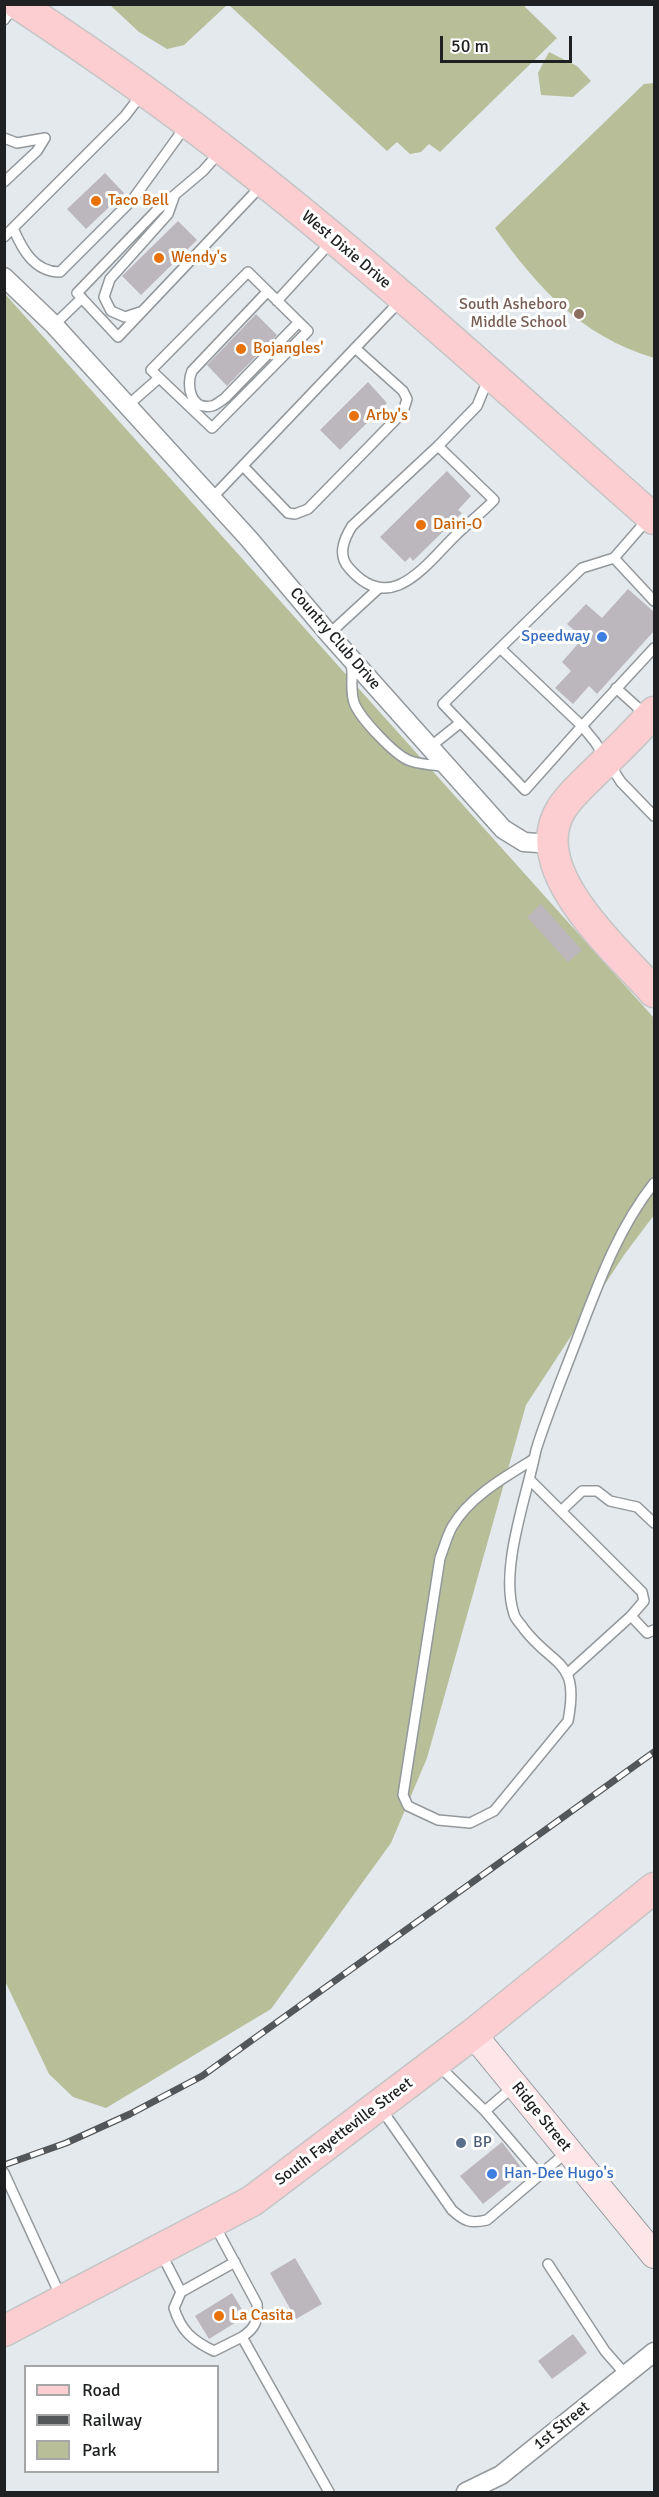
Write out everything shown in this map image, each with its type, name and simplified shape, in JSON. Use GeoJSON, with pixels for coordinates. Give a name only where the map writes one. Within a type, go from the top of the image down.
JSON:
{"type":"FeatureCollection","features":[{"type":"Feature","properties":{"kind":"main road","name":"West Dixie Drive"},"geometry":{"type":"LineString","coordinates":[[17,4],[144,90],[222,148],[403,299],[652,518]]}},
{"type":"Feature","properties":{"kind":"main road"},"geometry":{"type":"LineString","coordinates":[[652,715],[562,809],[555,822],[552,844],[555,865],[564,885],[594,925],[654,991]]}},
{"type":"Feature","properties":{"kind":"main road","name":"South Fayetteville Street"},"geometry":{"type":"LineString","coordinates":[[4,2331],[252,2201],[473,2034],[654,1888]]}},
{"type":"Feature","properties":{"kind":"street","name":"Country Club Drive"},"geometry":{"type":"LineString","coordinates":[[4,277],[54,325],[212,498],[350,658],[503,829],[524,842],[552,844]]}},
{"type":"Feature","properties":{"kind":"street","name":"Ridge Street"},"geometry":{"type":"LineString","coordinates":[[473,2034],[654,2255]]}},
{"type":"Feature","properties":{"kind":"street","name":"1st Street"},"geometry":{"type":"LineString","coordinates":[[466,2493],[501,2475],[654,2352]]}},
{"type":"Feature","properties":{"kind":"lane"},"geometry":{"type":"LineString","coordinates":[[4,20],[17,4]]}},
{"type":"Feature","properties":{"kind":"lane"},"geometry":{"type":"LineString","coordinates":[[4,237],[125,116],[144,90]]}},
{"type":"Feature","properties":{"kind":"lane"},"geometry":{"type":"LineString","coordinates":[[13,228],[20,245],[28,256],[41,268],[60,272],[133,199],[188,124]]}},
{"type":"Feature","properties":{"kind":"lane"},"geometry":{"type":"LineString","coordinates":[[4,138],[16,143],[45,138],[37,152],[4,182]]}},
{"type":"Feature","properties":{"kind":"lane"},"geometry":{"type":"LineString","coordinates":[[222,148],[174,197],[158,209],[76,293],[118,337],[264,182]]}},
{"type":"Feature","properties":{"kind":"lane"},"geometry":{"type":"LineString","coordinates":[[146,309],[132,316],[118,316],[106,304],[104,297],[106,288],[119,267],[168,214],[174,197]]}},
{"type":"Feature","properties":{"kind":"lane"},"geometry":{"type":"LineString","coordinates":[[277,301],[334,240]]}},
{"type":"Feature","properties":{"kind":"lane"},"geometry":{"type":"LineString","coordinates":[[248,272],[277,301],[308,331],[212,428],[151,370],[248,272]]}},
{"type":"Feature","properties":{"kind":"lane"},"geometry":{"type":"LineString","coordinates":[[267,292],[192,370],[188,387],[190,396],[204,406],[213,406],[225,398],[299,322]]}},
{"type":"Feature","properties":{"kind":"lane"},"geometry":{"type":"LineString","coordinates":[[54,325],[82,298]]}},
{"type":"Feature","properties":{"kind":"lane"},"geometry":{"type":"LineString","coordinates":[[212,498],[403,299]]}},
{"type":"Feature","properties":{"kind":"lane"},"geometry":{"type":"LineString","coordinates":[[243,466],[288,513],[302,513],[403,412],[407,399],[403,391],[355,348]]}},
{"type":"Feature","properties":{"kind":"lane"},"geometry":{"type":"LineString","coordinates":[[379,588],[364,584],[345,564],[342,554],[345,538],[352,526],[438,446],[477,406],[489,374]]}},
{"type":"Feature","properties":{"kind":"lane"},"geometry":{"type":"LineString","coordinates":[[127,406],[159,378]]}},
{"type":"Feature","properties":{"kind":"lane"},"geometry":{"type":"LineString","coordinates":[[329,634],[379,588],[416,577],[458,532],[494,500],[438,446]]}},
{"type":"Feature","properties":{"kind":"lane"},"geometry":{"type":"LineString","coordinates":[[652,518],[614,558],[582,568],[443,704],[525,790],[654,648]]}},
{"type":"Feature","properties":{"kind":"lane"},"geometry":{"type":"LineString","coordinates":[[614,558],[654,601]]}},
{"type":"Feature","properties":{"kind":"lane"},"geometry":{"type":"LineString","coordinates":[[500,648],[582,726],[608,760],[621,782],[654,816]]}},
{"type":"Feature","properties":{"kind":"lane"},"geometry":{"type":"LineString","coordinates":[[350,658],[353,698],[355,706],[363,717],[390,746],[406,759],[451,770]]}},
{"type":"Feature","properties":{"kind":"lane"},"geometry":{"type":"LineString","coordinates":[[616,688],[652,715]]}},
{"type":"Feature","properties":{"kind":"lane"},"geometry":{"type":"LineString","coordinates":[[430,747],[460,723]]}},
{"type":"Feature","properties":{"kind":"lane"},"geometry":{"type":"LineString","coordinates":[[534,1459],[484,1493],[463,1513],[452,1527],[440,1557],[403,1795],[408,1806],[438,1820],[470,1823],[494,1811],[568,1721],[572,1704],[570,1679],[561,1662],[530,1636],[514,1615],[510,1587],[514,1539],[534,1459],[554,1395],[596,1286],[622,1233],[654,1183]]}},
{"type":"Feature","properties":{"kind":"lane"},"geometry":{"type":"LineString","coordinates":[[530,1480],[642,1592],[644,1602],[567,1674]]}},
{"type":"Feature","properties":{"kind":"lane"},"geometry":{"type":"LineString","coordinates":[[561,1511],[582,1491],[597,1491],[610,1501],[638,1508],[654,1522]]}},
{"type":"Feature","properties":{"kind":"lane"},"geometry":{"type":"LineString","coordinates":[[631,1616],[647,1633],[654,1630]]}},
{"type":"Feature","properties":{"kind":"lane"},"geometry":{"type":"LineString","coordinates":[[435,2063],[485,2111],[540,2175]]}},
{"type":"Feature","properties":{"kind":"lane"},"geometry":{"type":"LineString","coordinates":[[485,2111],[515,2085]]}},
{"type":"Feature","properties":{"kind":"lane"},"geometry":{"type":"LineString","coordinates":[[378,2105],[452,2210],[465,2221],[475,2223],[487,2220],[569,2151]]}},
{"type":"Feature","properties":{"kind":"lane"},"geometry":{"type":"LineString","coordinates":[[4,2173],[63,2301]]}},
{"type":"Feature","properties":{"kind":"lane"},"geometry":{"type":"LineString","coordinates":[[213,2222],[235,2262],[258,2304],[258,2317],[252,2330],[214,2351],[193,2341],[178,2324],[174,2308],[181,2292],[235,2262]]}},
{"type":"Feature","properties":{"kind":"lane"},"geometry":{"type":"LineString","coordinates":[[159,2250],[181,2292]]}},
{"type":"Feature","properties":{"kind":"lane"},"geometry":{"type":"LineString","coordinates":[[548,2264],[605,2351],[626,2375]]}},
{"type":"Feature","properties":{"kind":"lane"},"geometry":{"type":"LineString","coordinates":[[242,2337],[329,2493]]}},
{"type":"Feature","properties":{"kind":"green space"},"geometry":{"type":"Polygon","coordinates":[[[110,5],[227,5],[184,45],[167,49],[139,32],[110,5]]]}},
{"type":"Feature","properties":{"kind":"green space"},"geometry":{"type":"Polygon","coordinates":[[[231,5],[523,5],[557,38],[440,152],[429,144],[421,152],[410,154],[397,142],[387,151],[231,5]]]}},
{"type":"Feature","properties":{"kind":"green space"},"geometry":{"type":"Polygon","coordinates":[[[549,52],[577,66],[591,81],[573,97],[541,95],[538,73],[549,52]]]}},
{"type":"Feature","properties":{"kind":"green space"},"geometry":{"type":"Polygon","coordinates":[[[654,83],[654,358],[604,337],[563,307],[528,271],[495,228],[644,84],[654,83]]]}},
{"type":"Feature","properties":{"kind":"green space"},"geometry":{"type":"Polygon","coordinates":[[[5,294],[654,1018],[654,1215],[624,1255],[526,1405],[427,1758],[391,1843],[271,2009],[106,2108],[73,2097],[49,2074],[5,1981],[5,294]]]}},
{"type":"Feature","properties":{"kind":"building","name":"Taco Bell"},"geometry":{"type":"Polygon","coordinates":[[[105,173],[124,193],[86,229],[67,209],[105,173]]]}},
{"type":"Feature","properties":{"kind":"building","name":"Wendy's"},"geometry":{"type":"Polygon","coordinates":[[[178,221],[197,240],[141,295],[122,276],[178,221]]]}},
{"type":"Feature","properties":{"kind":"building","name":"Bojangles'"},"geometry":{"type":"Polygon","coordinates":[[[256,314],[277,335],[227,386],[207,365],[256,314]]]}},
{"type":"Feature","properties":{"kind":"building","name":"Arby's"},"geometry":{"type":"Polygon","coordinates":[[[368,382],[387,403],[340,450],[320,430],[368,382]]]}},
{"type":"Feature","properties":{"kind":"building","name":"Dairi-O"},"geometry":{"type":"Polygon","coordinates":[[[447,471],[471,496],[458,510],[462,513],[413,561],[410,557],[405,562],[380,537],[447,471]]]}},
{"type":"Feature","properties":{"kind":"building"},"geometry":{"type":"Polygon","coordinates":[[[628,589],[654,612],[654,631],[597,694],[589,686],[573,704],[555,688],[571,671],[562,662],[583,638],[567,624],[586,604],[602,618],[628,589]]]}},
{"type":"Feature","properties":{"kind":"building"},"geometry":{"type":"Polygon","coordinates":[[[541,904],[582,950],[568,962],[527,917],[541,904]]]}},
{"type":"Feature","properties":{"kind":"building"},"geometry":{"type":"Polygon","coordinates":[[[502,2142],[524,2171],[483,2204],[460,2176],[502,2142]]]}},
{"type":"Feature","properties":{"kind":"building"},"geometry":{"type":"Polygon","coordinates":[[[295,2258],[322,2304],[296,2319],[270,2273],[295,2258]]]}},
{"type":"Feature","properties":{"kind":"building"},"geometry":{"type":"Polygon","coordinates":[[[232,2293],[246,2316],[209,2339],[195,2316],[232,2293]]]}},
{"type":"Feature","properties":{"kind":"building"},"geometry":{"type":"Polygon","coordinates":[[[573,2334],[587,2353],[552,2379],[538,2361],[573,2334]]]}},
{"type":"Feature","properties":{"kind":"railway"},"geometry":{"type":"LineString","coordinates":[[4,2165],[66,2143],[130,2114],[202,2076],[654,1752]]}},
{"type":"Feature","properties":{"kind":"place","name":"Taco Bell"},"geometry":{"type":"Point","coordinates":[96,201]}},
{"type":"Feature","properties":{"kind":"place","name":"Wendy's"},"geometry":{"type":"Point","coordinates":[159,258]}},
{"type":"Feature","properties":{"kind":"place","name":"South Asheboro Middle School"},"geometry":{"type":"Point","coordinates":[579,314]}},
{"type":"Feature","properties":{"kind":"place","name":"Bojangles'"},"geometry":{"type":"Point","coordinates":[241,349]}},
{"type":"Feature","properties":{"kind":"place","name":"Arby's"},"geometry":{"type":"Point","coordinates":[354,416]}},
{"type":"Feature","properties":{"kind":"place","name":"Dairi-O"},"geometry":{"type":"Point","coordinates":[421,525]}},
{"type":"Feature","properties":{"kind":"place","name":"Speedway"},"geometry":{"type":"Point","coordinates":[602,637]}},
{"type":"Feature","properties":{"kind":"place","name":"BP"},"geometry":{"type":"Point","coordinates":[461,2143]}},
{"type":"Feature","properties":{"kind":"place","name":"Han-Dee Hugo's"},"geometry":{"type":"Point","coordinates":[492,2174]}},
{"type":"Feature","properties":{"kind":"place","name":"La Casita"},"geometry":{"type":"Point","coordinates":[219,2316]}}]}
